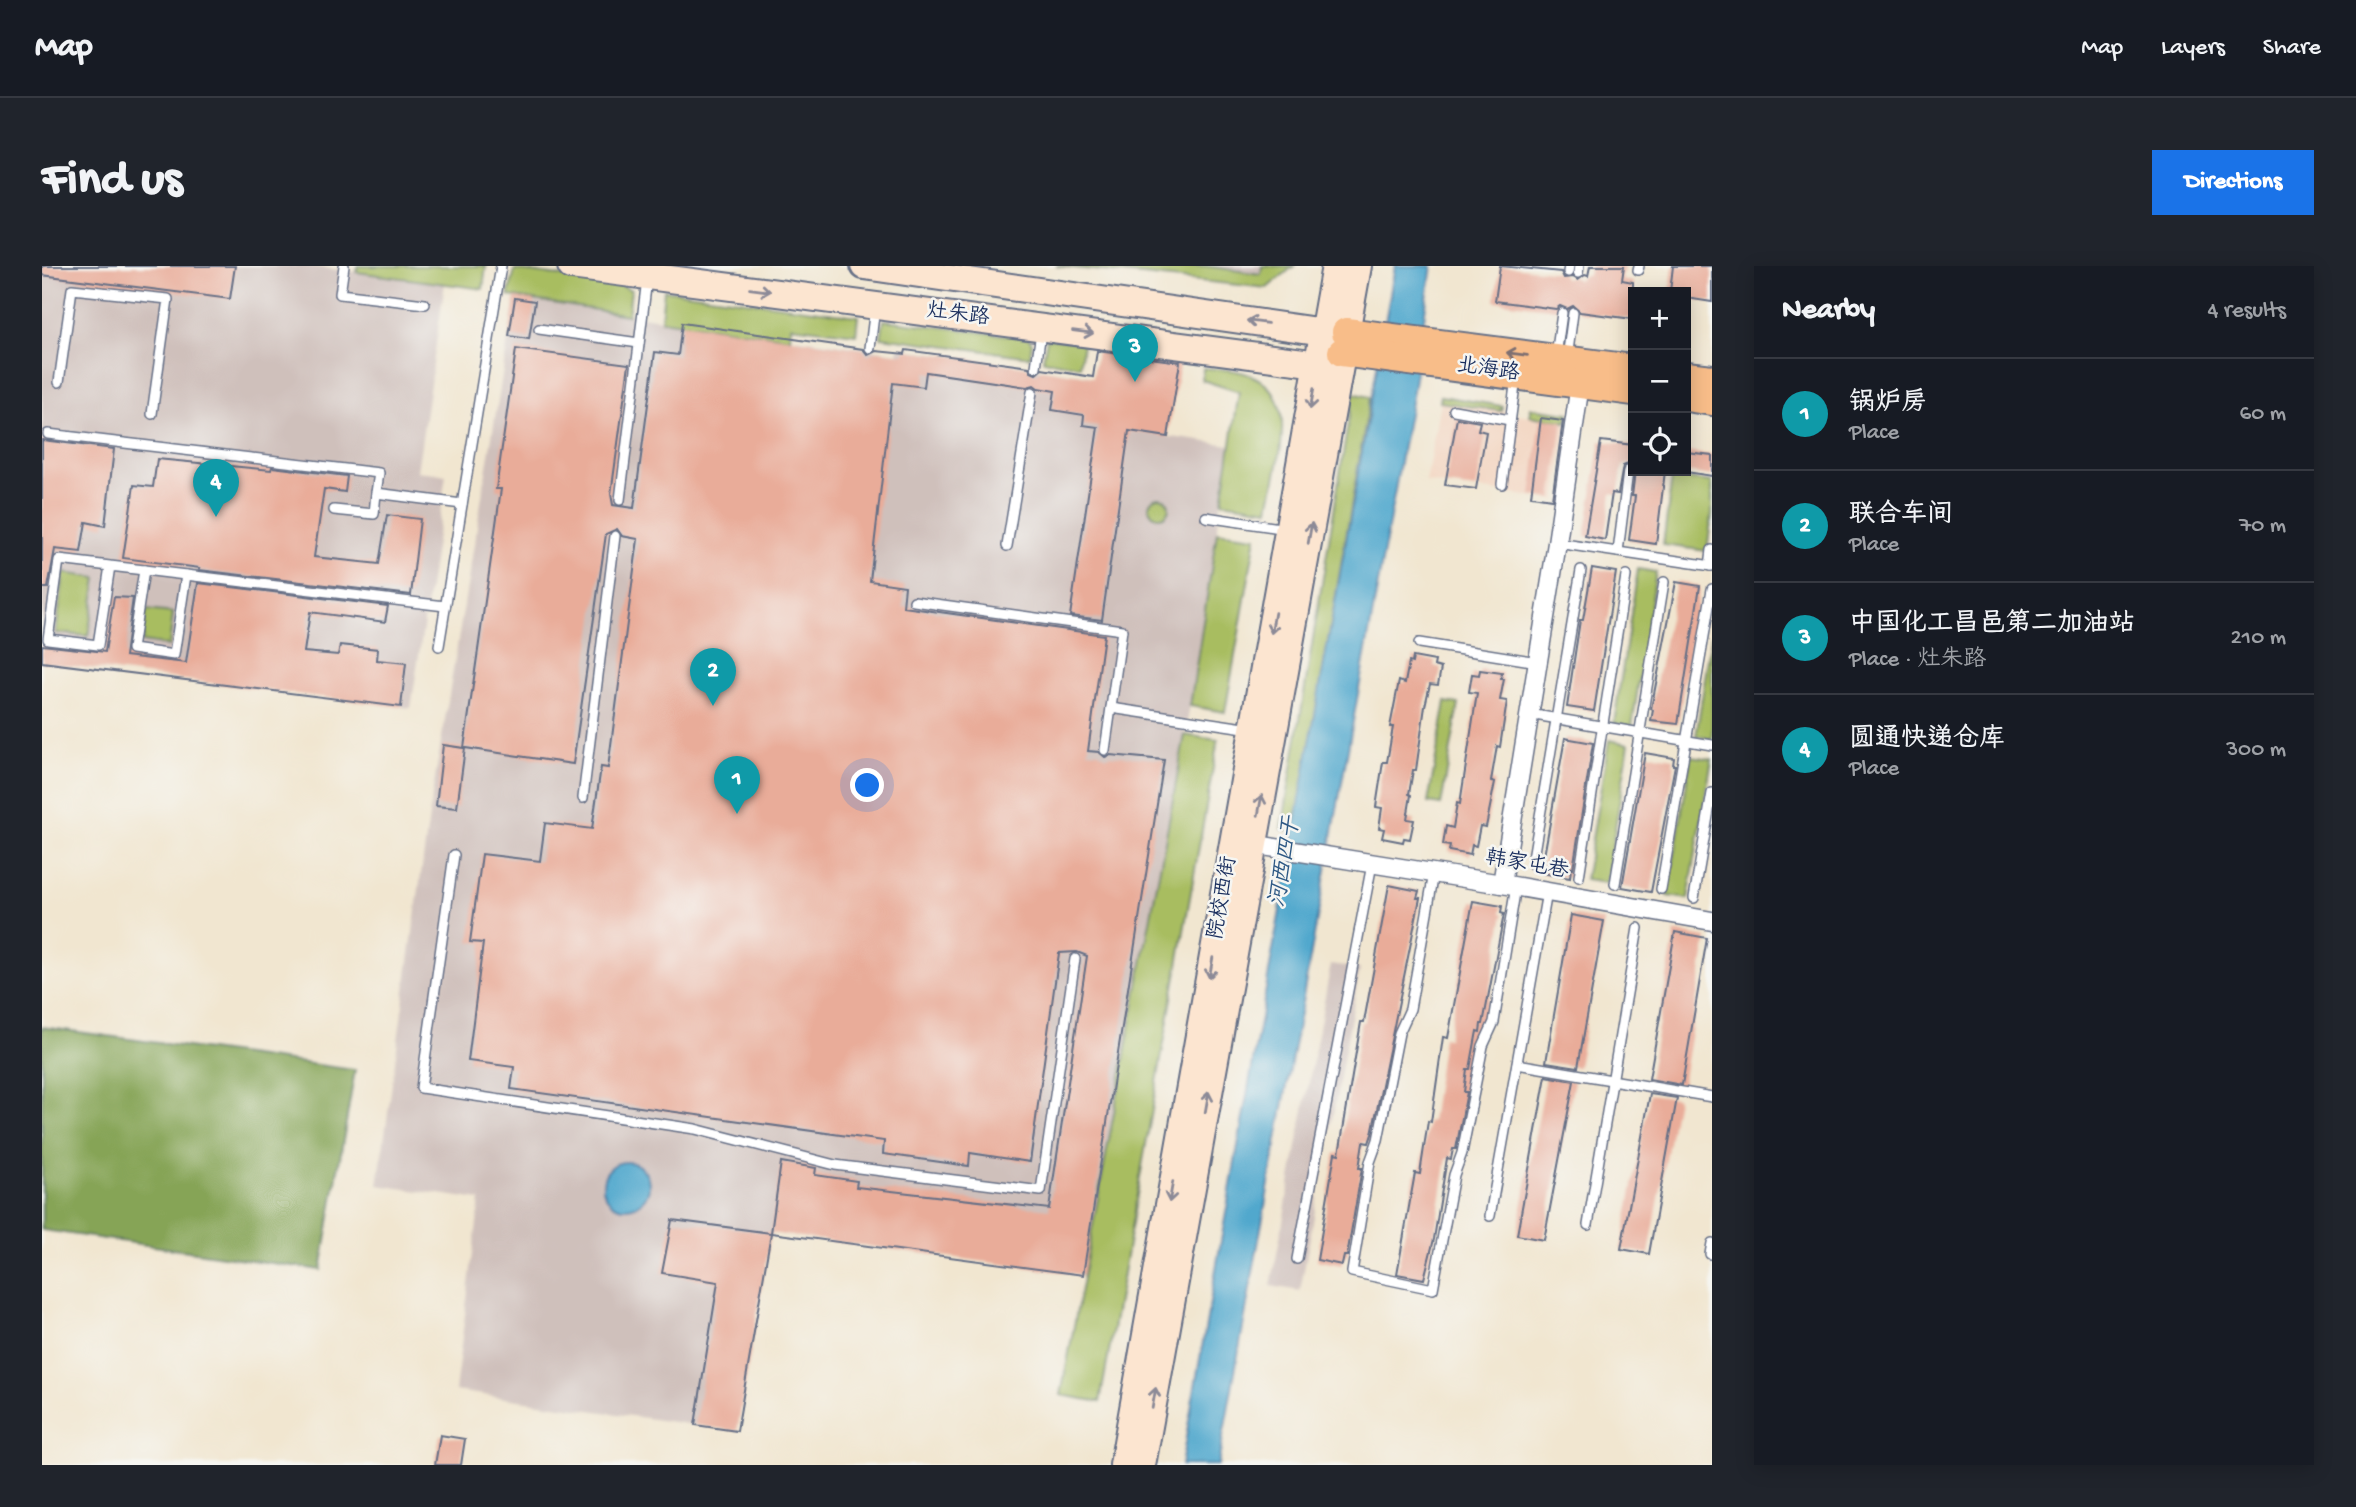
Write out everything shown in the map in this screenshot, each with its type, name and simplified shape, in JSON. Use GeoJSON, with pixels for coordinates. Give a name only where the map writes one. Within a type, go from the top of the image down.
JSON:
{"type":"FeatureCollection","features":[{"type":"Feature","properties":{"kind":"main road","name":"灶朱路"},"geometry":{"type":"LineString","coordinates":[[571,266],[1042,327],[1333,345]]}},
{"type":"Feature","properties":{"kind":"main road","name":"灶朱路"},"geometry":{"type":"LineString","coordinates":[[864,266],[1333,345]]}},
{"type":"Feature","properties":{"kind":"main road"},"geometry":{"type":"LineString","coordinates":[[1333,345],[1335,266]]}},
{"type":"Feature","properties":{"kind":"main road"},"geometry":{"type":"LineString","coordinates":[[1333,345],[1358,266]]}},
{"type":"Feature","properties":{"kind":"main road","name":"北海路"},"geometry":{"type":"LineString","coordinates":[[1333,345],[1374,346],[1567,368],[1628,379]]}},
{"type":"Feature","properties":{"kind":"main road","name":"院校西街"},"geometry":{"type":"LineString","coordinates":[[1142,1465],[1243,843],[1254,729],[1289,530],[1333,345]]}},
{"type":"Feature","properties":{"kind":"main road","name":"院校西街"},"geometry":{"type":"LineString","coordinates":[[1123,1465],[1243,843],[1333,345]]}},
{"type":"Feature","properties":{"kind":"main road","name":"北海路"},"geometry":{"type":"LineString","coordinates":[[1423,352],[1516,375],[1567,368]]}},
{"type":"Feature","properties":{"kind":"main road"},"geometry":{"type":"LineString","coordinates":[[1691,377],[1712,379]]}},
{"type":"Feature","properties":{"kind":"main road"},"geometry":{"type":"LineString","coordinates":[[1691,398],[1712,401]]}},
{"type":"Feature","properties":{"kind":"street"},"geometry":{"type":"LineString","coordinates":[[1509,885],[1530,714],[1557,543],[1567,368]]}},
{"type":"Feature","properties":{"kind":"street","name":"韩家屯巷"},"geometry":{"type":"LineString","coordinates":[[1243,843],[1509,885],[1712,921]]}},
{"type":"Feature","properties":{"kind":"lane"},"geometry":{"type":"LineString","coordinates":[[344,266],[340,294],[425,304]]}},
{"type":"Feature","properties":{"kind":"lane"},"geometry":{"type":"LineString","coordinates":[[439,646],[501,266]]}},
{"type":"Feature","properties":{"kind":"lane"},"geometry":{"type":"LineString","coordinates":[[620,500],[648,276]]}},
{"type":"Feature","properties":{"kind":"lane"},"geometry":{"type":"LineString","coordinates":[[59,382],[72,289],[81,287],[168,299],[152,414]]}},
{"type":"Feature","properties":{"kind":"lane"},"geometry":{"type":"LineString","coordinates":[[870,348],[876,305]]}},
{"type":"Feature","properties":{"kind":"lane"},"geometry":{"type":"LineString","coordinates":[[1567,313],[1567,368]]}},
{"type":"Feature","properties":{"kind":"lane"},"geometry":{"type":"LineString","coordinates":[[1036,367],[1042,327]]}},
{"type":"Feature","properties":{"kind":"lane"},"geometry":{"type":"LineString","coordinates":[[539,329],[639,342]]}},
{"type":"Feature","properties":{"kind":"lane"},"geometry":{"type":"LineString","coordinates":[[1502,484],[1516,375]]}},
{"type":"Feature","properties":{"kind":"lane"},"geometry":{"type":"LineString","coordinates":[[1007,546],[1032,392]]}},
{"type":"Feature","properties":{"kind":"lane"},"geometry":{"type":"LineString","coordinates":[[1454,410],[1510,420]]}},
{"type":"Feature","properties":{"kind":"lane"},"geometry":{"type":"LineString","coordinates":[[48,434],[379,473],[373,514],[334,510]]}},
{"type":"Feature","properties":{"kind":"lane"},"geometry":{"type":"LineString","coordinates":[[1618,552],[1628,471]]}},
{"type":"Feature","properties":{"kind":"lane"},"geometry":{"type":"LineString","coordinates":[[376,494],[462,504]]}},
{"type":"Feature","properties":{"kind":"lane"},"geometry":{"type":"LineString","coordinates":[[1206,517],[1289,530]]}},
{"type":"Feature","properties":{"kind":"lane"},"geometry":{"type":"LineString","coordinates":[[583,798],[615,536]]}},
{"type":"Feature","properties":{"kind":"lane"},"geometry":{"type":"LineString","coordinates":[[1557,543],[1711,566],[1712,550]]}},
{"type":"Feature","properties":{"kind":"lane"},"geometry":{"type":"LineString","coordinates":[[110,566],[98,645],[48,639],[59,561],[110,566],[445,606]]}},
{"type":"Feature","properties":{"kind":"lane"},"geometry":{"type":"LineString","coordinates":[[144,570],[132,649],[174,655],[186,575]]}},
{"type":"Feature","properties":{"kind":"lane"},"geometry":{"type":"LineString","coordinates":[[1532,864],[1581,570]]}},
{"type":"Feature","properties":{"kind":"lane"},"geometry":{"type":"LineString","coordinates":[[1579,877],[1626,576]]}},
{"type":"Feature","properties":{"kind":"lane"},"geometry":{"type":"LineString","coordinates":[[1615,884],[1664,582]]}},
{"type":"Feature","properties":{"kind":"lane"},"geometry":{"type":"LineString","coordinates":[[1661,889],[1712,589]]}},
{"type":"Feature","properties":{"kind":"lane"},"geometry":{"type":"LineString","coordinates":[[914,601],[1122,630],[1105,750]]}},
{"type":"Feature","properties":{"kind":"lane"},"geometry":{"type":"LineString","coordinates":[[1419,643],[1538,662]]}},
{"type":"Feature","properties":{"kind":"lane"},"geometry":{"type":"LineString","coordinates":[[1111,708],[1254,729]]}},
{"type":"Feature","properties":{"kind":"lane"},"geometry":{"type":"LineString","coordinates":[[1530,714],[1712,745]]}},
{"type":"Feature","properties":{"kind":"lane"},"geometry":{"type":"LineString","coordinates":[[1694,898],[1712,793]]}},
{"type":"Feature","properties":{"kind":"lane"},"geometry":{"type":"LineString","coordinates":[[454,855],[421,1088],[695,1129],[835,1165],[1041,1191],[1074,959]]}},
{"type":"Feature","properties":{"kind":"lane"},"geometry":{"type":"LineString","coordinates":[[1297,1258],[1372,864]]}},
{"type":"Feature","properties":{"kind":"lane"},"geometry":{"type":"LineString","coordinates":[[1434,873],[1410,1009],[1399,1034],[1378,1140],[1370,1162],[1352,1272],[1433,1289],[1454,1175],[1462,1153],[1483,1046],[1494,1022],[1509,885]]}},
{"type":"Feature","properties":{"kind":"lane"},"geometry":{"type":"LineString","coordinates":[[1490,1216],[1547,892]]}},
{"type":"Feature","properties":{"kind":"lane"},"geometry":{"type":"LineString","coordinates":[[1588,1225],[1637,928]]}},
{"type":"Feature","properties":{"kind":"lane"},"geometry":{"type":"LineString","coordinates":[[1517,1064],[1712,1097]]}},
{"type":"Feature","properties":{"kind":"lane"},"geometry":{"type":"LineString","coordinates":[[1710,1254],[1712,1243]]}},
{"type":"Feature","properties":{"kind":"shaded area"},"geometry":{"type":"Polygon","coordinates":[[[42,266],[307,266],[445,283],[417,471],[446,475],[411,708],[42,662],[42,266]]]}},
{"type":"Feature","properties":{"kind":"shaded area"},"geometry":{"type":"Polygon","coordinates":[[[1205,266],[1262,266],[1261,274],[1205,266]]]}},
{"type":"Feature","properties":{"kind":"shaded area"},"geometry":{"type":"Polygon","coordinates":[[[515,298],[897,353],[898,348],[1089,376],[1083,425],[1230,445],[1190,706],[1083,1275],[771,1233],[737,1431],[455,1391],[480,1200],[378,1185],[430,809],[515,298]]]}},
{"type":"Feature","properties":{"kind":"shaded area"},"geometry":{"type":"Polygon","coordinates":[[[1440,402],[1567,422],[1556,500],[1426,482],[1440,402]]]}},
{"type":"Feature","properties":{"kind":"shaded area"},"geometry":{"type":"Polygon","coordinates":[[[1331,964],[1360,969],[1300,1291],[1271,1286],[1331,964]]]}},
{"type":"Feature","properties":{"kind":"green space"},"geometry":{"type":"Polygon","coordinates":[[[358,266],[486,266],[483,289],[356,272],[358,266]]]}},
{"type":"Feature","properties":{"kind":"green space"},"geometry":{"type":"Polygon","coordinates":[[[1056,266],[1205,266],[1261,274],[1262,266],[1294,266],[1267,288],[1056,266]]]}},
{"type":"Feature","properties":{"kind":"green space"},"geometry":{"type":"Polygon","coordinates":[[[515,270],[619,284],[631,290],[628,315],[508,296],[515,270]]]}},
{"type":"Feature","properties":{"kind":"green space"},"geometry":{"type":"Polygon","coordinates":[[[664,290],[858,316],[856,334],[791,326],[790,338],[661,320],[664,290]]]}},
{"type":"Feature","properties":{"kind":"green space"},"geometry":{"type":"Polygon","coordinates":[[[884,320],[1029,338],[1032,343],[1030,357],[881,337],[884,320]]]}},
{"type":"Feature","properties":{"kind":"green space"},"geometry":{"type":"Polygon","coordinates":[[[1047,338],[1083,343],[1080,366],[1043,360],[1047,338]]]}},
{"type":"Feature","properties":{"kind":"green space"},"geometry":{"type":"Polygon","coordinates":[[[1203,368],[1236,371],[1258,379],[1272,391],[1280,407],[1281,447],[1269,509],[1222,502],[1239,392],[1202,380],[1203,368]]]}},
{"type":"Feature","properties":{"kind":"green space"},"geometry":{"type":"Polygon","coordinates":[[[1353,393],[1370,397],[1295,832],[1282,829],[1353,393]]]}},
{"type":"Feature","properties":{"kind":"green space"},"geometry":{"type":"Polygon","coordinates":[[[1441,396],[1502,406],[1501,411],[1440,402],[1441,396]]]}},
{"type":"Feature","properties":{"kind":"green space"},"geometry":{"type":"Polygon","coordinates":[[[1531,408],[1569,413],[1567,422],[1530,416],[1531,408]]]}},
{"type":"Feature","properties":{"kind":"green space"},"geometry":{"type":"Polygon","coordinates":[[[1672,477],[1712,482],[1712,513],[1707,551],[1663,545],[1672,477]]]}},
{"type":"Feature","properties":{"kind":"green space"},"geometry":{"type":"Polygon","coordinates":[[[1159,497],[1166,500],[1169,507],[1166,514],[1159,517],[1152,514],[1149,507],[1152,500],[1159,497]]]}},
{"type":"Feature","properties":{"kind":"green space"},"geometry":{"type":"Polygon","coordinates":[[[1217,532],[1256,537],[1225,712],[1190,706],[1217,532]]]}},
{"type":"Feature","properties":{"kind":"green space"},"geometry":{"type":"Polygon","coordinates":[[[1638,569],[1656,572],[1632,726],[1614,723],[1638,569]]]}},
{"type":"Feature","properties":{"kind":"green space"},"geometry":{"type":"Polygon","coordinates":[[[64,573],[97,578],[88,636],[56,633],[64,573]]]}},
{"type":"Feature","properties":{"kind":"green space"},"geometry":{"type":"Polygon","coordinates":[[[146,610],[173,613],[169,646],[142,642],[146,610]]]}},
{"type":"Feature","properties":{"kind":"green space"},"geometry":{"type":"Polygon","coordinates":[[[1712,634],[1712,739],[1696,736],[1712,634]]]}},
{"type":"Feature","properties":{"kind":"green space"},"geometry":{"type":"Polygon","coordinates":[[[1446,702],[1459,704],[1441,805],[1428,803],[1446,702]]]}},
{"type":"Feature","properties":{"kind":"green space"},"geometry":{"type":"Polygon","coordinates":[[[1185,735],[1218,740],[1100,1402],[1061,1395],[1185,735]]]}},
{"type":"Feature","properties":{"kind":"green space"},"geometry":{"type":"Polygon","coordinates":[[[1609,740],[1629,744],[1606,883],[1585,880],[1609,740]]]}},
{"type":"Feature","properties":{"kind":"green space"},"geometry":{"type":"Polygon","coordinates":[[[1691,756],[1712,759],[1688,899],[1668,896],[1691,756]]]}},
{"type":"Feature","properties":{"kind":"green space"},"geometry":{"type":"Polygon","coordinates":[[[42,1027],[355,1070],[321,1270],[42,1230],[42,1027]]]}},
{"type":"Feature","properties":{"kind":"water"},"geometry":{"type":"Polygon","coordinates":[[[1395,266],[1432,266],[1413,391],[1218,1465],[1181,1465],[1395,266]]]}},
{"type":"Feature","properties":{"kind":"water"},"geometry":{"type":"Polygon","coordinates":[[[626,1162],[642,1169],[649,1185],[642,1201],[626,1208],[610,1201],[603,1185],[610,1169],[626,1162]]]}},
{"type":"Feature","properties":{"kind":"building"},"geometry":{"type":"Polygon","coordinates":[[[42,266],[235,266],[230,299],[42,275],[42,266]]]}},
{"type":"Feature","properties":{"kind":"building"},"geometry":{"type":"Polygon","coordinates":[[[1500,266],[1561,272],[1564,278],[1573,277],[1578,280],[1588,276],[1590,266],[1624,266],[1622,280],[1633,282],[1633,287],[1628,287],[1628,318],[1580,312],[1573,306],[1567,309],[1560,306],[1556,309],[1495,301],[1500,266]]]}},
{"type":"Feature","properties":{"kind":"building"},"geometry":{"type":"Polygon","coordinates":[[[1673,266],[1712,266],[1712,302],[1691,299],[1691,287],[1671,287],[1673,266]]]}},
{"type":"Feature","properties":{"kind":"building"},"geometry":{"type":"Polygon","coordinates":[[[515,298],[535,301],[529,339],[509,336],[515,298]]]}},
{"type":"Feature","properties":{"kind":"building"},"geometry":{"type":"Polygon","coordinates":[[[682,323],[863,349],[868,355],[876,351],[905,354],[906,350],[1029,367],[1031,372],[1036,374],[1042,369],[1093,377],[1097,351],[1180,362],[1168,437],[1129,431],[1102,620],[1070,616],[1098,427],[1083,425],[1084,415],[1052,410],[1055,391],[1034,385],[1027,387],[926,372],[924,387],[893,383],[870,581],[905,586],[903,607],[1104,635],[1088,751],[1099,752],[1105,757],[1110,755],[1164,760],[1083,1275],[771,1233],[781,1162],[816,1168],[815,1175],[857,1181],[856,1187],[1049,1209],[1087,956],[1077,952],[1059,953],[1030,1162],[970,1153],[969,1166],[883,1154],[884,1141],[511,1089],[514,1067],[468,1061],[483,943],[470,942],[482,854],[540,861],[545,823],[592,829],[601,767],[608,768],[638,539],[622,536],[617,529],[606,534],[573,764],[465,748],[457,808],[436,806],[443,745],[464,748],[501,489],[496,489],[516,349],[629,364],[611,494],[613,505],[634,508],[655,352],[678,355],[682,323]]]}},
{"type":"Feature","properties":{"kind":"building"},"geometry":{"type":"Polygon","coordinates":[[[1457,418],[1480,422],[1478,430],[1486,432],[1476,489],[1445,485],[1457,418]]]}},
{"type":"Feature","properties":{"kind":"building"},"geometry":{"type":"Polygon","coordinates":[[[1541,418],[1563,421],[1552,499],[1531,496],[1541,418]]]}},
{"type":"Feature","properties":{"kind":"building"},"geometry":{"type":"Polygon","coordinates":[[[42,440],[114,449],[105,526],[86,522],[81,552],[55,549],[48,588],[42,588],[42,440]]]}},
{"type":"Feature","properties":{"kind":"building"},"geometry":{"type":"Polygon","coordinates":[[[1601,441],[1628,444],[1628,464],[1623,466],[1618,494],[1612,493],[1605,540],[1585,536],[1601,441]]]}},
{"type":"Feature","properties":{"kind":"building"},"geometry":{"type":"Polygon","coordinates":[[[1691,453],[1712,455],[1712,476],[1691,473],[1691,453]]]}},
{"type":"Feature","properties":{"kind":"building"},"geometry":{"type":"Polygon","coordinates":[[[157,459],[271,470],[272,467],[347,476],[345,492],[324,489],[314,557],[379,564],[387,515],[420,519],[411,595],[199,570],[200,568],[123,558],[134,485],[153,487],[157,459]]]}},
{"type":"Feature","properties":{"kind":"building"},"geometry":{"type":"Polygon","coordinates":[[[1634,476],[1664,476],[1656,544],[1629,540],[1635,496],[1632,496],[1634,476]]]}},
{"type":"Feature","properties":{"kind":"building"},"geometry":{"type":"Polygon","coordinates":[[[1592,568],[1616,572],[1594,711],[1567,707],[1580,620],[1583,620],[1592,568]]]}},
{"type":"Feature","properties":{"kind":"building"},"geometry":{"type":"Polygon","coordinates":[[[1676,582],[1700,586],[1678,724],[1651,721],[1651,709],[1676,582]]]}},
{"type":"Feature","properties":{"kind":"building"},"geometry":{"type":"Polygon","coordinates":[[[198,583],[388,606],[385,622],[310,612],[304,652],[338,655],[340,645],[378,649],[377,660],[406,663],[401,707],[42,662],[42,645],[105,652],[114,597],[133,598],[125,656],[186,663],[198,583]]]}},
{"type":"Feature","properties":{"kind":"building"},"geometry":{"type":"Polygon","coordinates":[[[1413,657],[1435,661],[1434,666],[1441,668],[1438,685],[1430,684],[1425,706],[1416,770],[1413,770],[1409,794],[1407,819],[1414,820],[1410,839],[1404,838],[1403,842],[1382,838],[1384,829],[1379,828],[1382,808],[1376,807],[1383,762],[1387,762],[1393,727],[1390,727],[1399,681],[1405,683],[1409,662],[1412,663],[1413,657]]]}},
{"type":"Feature","properties":{"kind":"building"},"geometry":{"type":"Polygon","coordinates":[[[1480,670],[1502,673],[1501,679],[1504,679],[1500,700],[1507,701],[1500,747],[1497,746],[1491,781],[1495,782],[1486,827],[1480,826],[1476,846],[1472,845],[1470,855],[1449,851],[1450,846],[1443,845],[1446,826],[1453,828],[1457,803],[1460,804],[1477,693],[1469,692],[1472,674],[1479,675],[1480,670]]]}},
{"type":"Feature","properties":{"kind":"building"},"geometry":{"type":"Polygon","coordinates":[[[1565,738],[1593,743],[1570,878],[1541,873],[1565,738]]]}},
{"type":"Feature","properties":{"kind":"building"},"geometry":{"type":"Polygon","coordinates":[[[1645,753],[1674,758],[1675,765],[1651,892],[1622,887],[1645,753]]]}},
{"type":"Feature","properties":{"kind":"building"},"geometry":{"type":"Polygon","coordinates":[[[1389,885],[1419,891],[1417,898],[1420,898],[1372,1134],[1369,1143],[1363,1142],[1359,1168],[1362,1168],[1353,1221],[1347,1256],[1344,1256],[1342,1265],[1317,1260],[1335,1153],[1339,1154],[1361,1022],[1364,1022],[1389,885]]]}},
{"type":"Feature","properties":{"kind":"building"},"geometry":{"type":"Polygon","coordinates":[[[1473,901],[1502,906],[1501,913],[1504,914],[1483,1024],[1480,1032],[1477,1031],[1470,1069],[1467,1069],[1464,1092],[1467,1092],[1456,1149],[1453,1149],[1451,1159],[1447,1158],[1434,1239],[1424,1279],[1397,1274],[1415,1173],[1420,1174],[1428,1121],[1431,1122],[1443,1037],[1448,1038],[1473,901]]]}},
{"type":"Feature","properties":{"kind":"building"},"geometry":{"type":"Polygon","coordinates":[[[1571,915],[1604,921],[1578,1067],[1546,1062],[1571,915]]]}},
{"type":"Feature","properties":{"kind":"building"},"geometry":{"type":"Polygon","coordinates":[[[1675,932],[1707,938],[1682,1085],[1649,1079],[1675,932]]]}},
{"type":"Feature","properties":{"kind":"building"},"geometry":{"type":"Polygon","coordinates":[[[1546,1076],[1574,1081],[1544,1240],[1517,1235],[1546,1076]]]}},
{"type":"Feature","properties":{"kind":"building"},"geometry":{"type":"Polygon","coordinates":[[[1650,1094],[1677,1098],[1649,1254],[1621,1249],[1650,1094]]]}},
{"type":"Feature","properties":{"kind":"building"},"geometry":{"type":"Polygon","coordinates":[[[672,1220],[771,1233],[737,1431],[695,1425],[718,1282],[662,1273],[672,1220]]]}},
{"type":"Feature","properties":{"kind":"building"},"geometry":{"type":"Polygon","coordinates":[[[440,1435],[465,1439],[461,1465],[435,1465],[440,1435]]]}},
{"type":"Feature","properties":{"kind":"place","name":"中国化工昌邑第二加油站"},"geometry":{"type":"Point","coordinates":[1135,382]}},
{"type":"Feature","properties":{"kind":"place","name":"圆通快递仓库"},"geometry":{"type":"Point","coordinates":[216,517]}},
{"type":"Feature","properties":{"kind":"place","name":"联合车间"},"geometry":{"type":"Point","coordinates":[713,706]}},
{"type":"Feature","properties":{"kind":"place","name":"锅炉房"},"geometry":{"type":"Point","coordinates":[737,814]}},
{"type":"Feature","properties":{"kind":"water label","name":"河西四干"},"geometry":{"type":"Point","coordinates":[1286,862]}}]}
